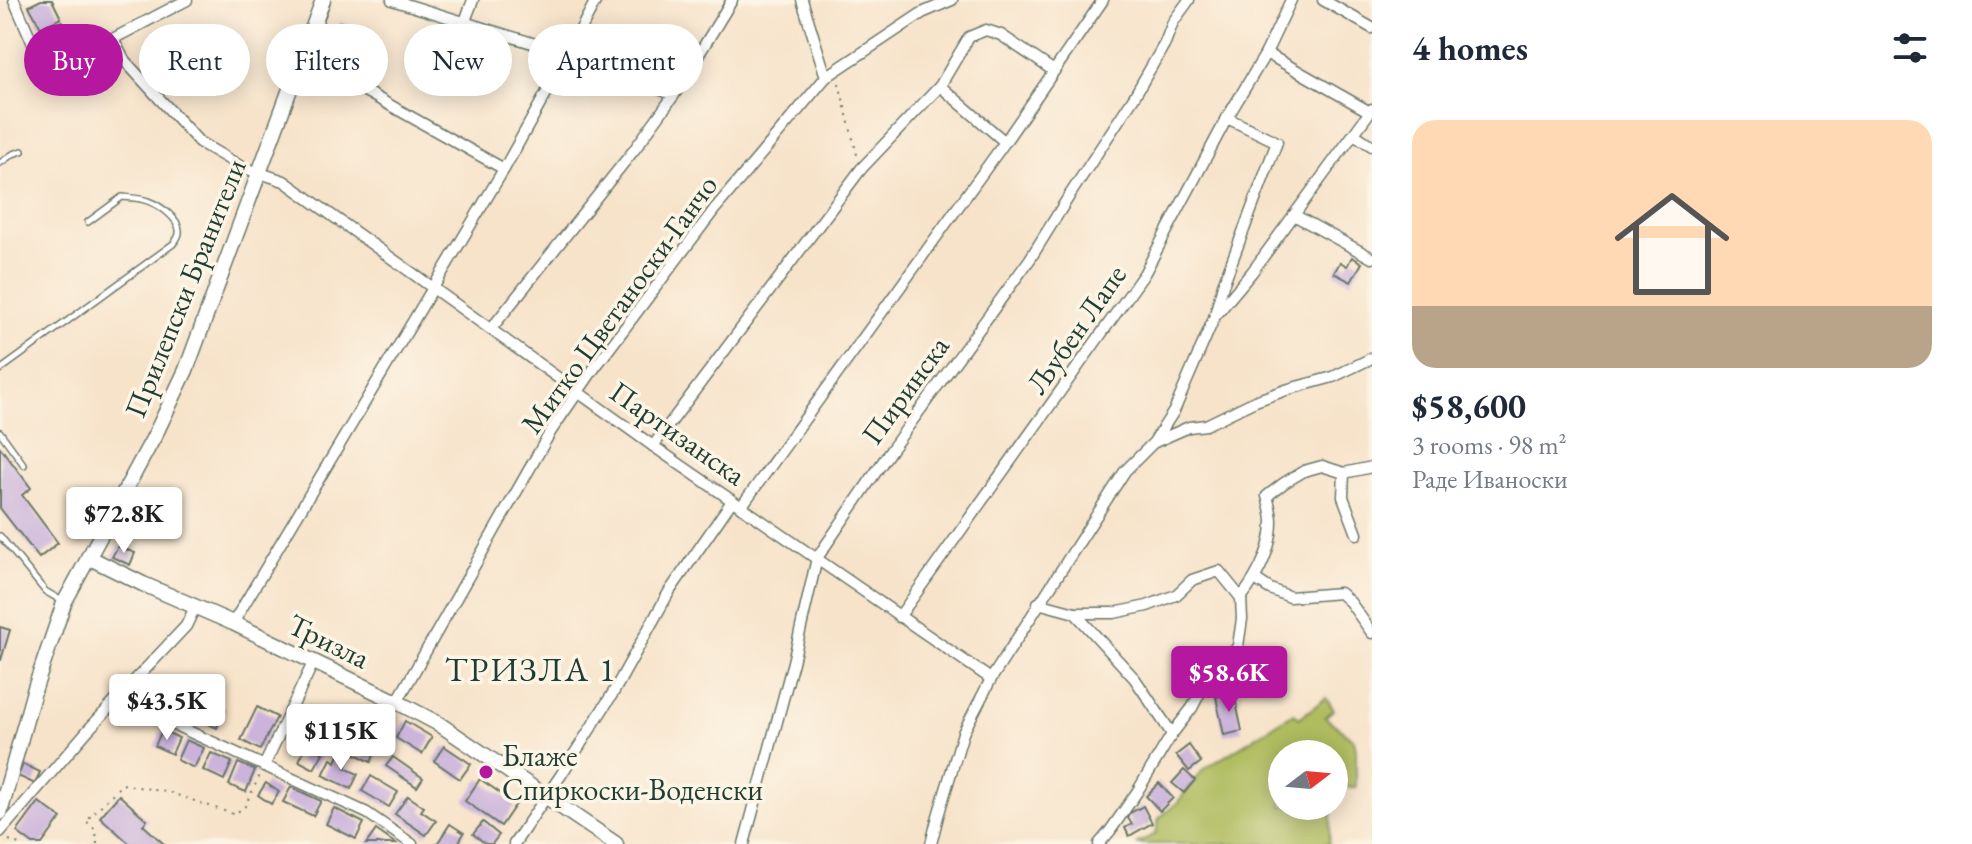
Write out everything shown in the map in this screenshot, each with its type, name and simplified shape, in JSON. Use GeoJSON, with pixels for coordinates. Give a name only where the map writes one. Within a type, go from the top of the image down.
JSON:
{"type":"FeatureCollection","features":[{"type":"Feature","properties":{"kind":"street"},"geometry":{"type":"LineString","coordinates":[[14,0],[24,24]]}},
{"type":"Feature","properties":{"kind":"street"},"geometry":{"type":"LineString","coordinates":[[123,34],[187,0]]}},
{"type":"Feature","properties":{"kind":"street","name":"Прилепски Бранители"},"geometry":{"type":"LineString","coordinates":[[314,24],[323,0]]}},
{"type":"Feature","properties":{"kind":"street"},"geometry":{"type":"LineString","coordinates":[[392,0],[528,41]]}},
{"type":"Feature","properties":{"kind":"street"},"geometry":{"type":"LineString","coordinates":[[465,21],[473,0]]}},
{"type":"Feature","properties":{"kind":"street"},"geometry":{"type":"LineString","coordinates":[[584,24],[596,0]]}},
{"type":"Feature","properties":{"kind":"street"},"geometry":{"type":"LineString","coordinates":[[703,48],[732,0]]}},
{"type":"Feature","properties":{"kind":"street"},"geometry":{"type":"LineString","coordinates":[[802,0],[831,74]]}},
{"type":"Feature","properties":{"kind":"street","name":"Митко Цветаноски-Ганчо"},"geometry":{"type":"LineString","coordinates":[[397,702],[543,445],[577,393],[714,210],[831,74],[922,13],[952,0]]}},
{"type":"Feature","properties":{"kind":"street"},"geometry":{"type":"LineString","coordinates":[[514,844],[613,693],[669,592],[1005,142],[1103,0]]}},
{"type":"Feature","properties":{"kind":"street","name":"Пиринска"},"geometry":{"type":"LineString","coordinates":[[744,844],[793,662],[817,558],[1030,259],[1134,97],[1165,43],[1173,22],[1189,0]]}},
{"type":"Feature","properties":{"kind":"street","name":"Љубен Лапе"},"geometry":{"type":"LineString","coordinates":[[899,617],[1144,274],[1227,118],[1266,53],[1291,0]]}},
{"type":"Feature","properties":{"kind":"street"},"geometry":{"type":"LineString","coordinates":[[1323,0],[1372,28]]}},
{"type":"Feature","properties":{"kind":"street"},"geometry":{"type":"LineString","coordinates":[[653,446],[861,169],[940,86],[969,37],[986,30],[1001,35],[1054,71]]}},
{"type":"Feature","properties":{"kind":"street"},"geometry":{"type":"LineString","coordinates":[[1214,318],[1252,272],[1371,110],[1266,53]]}},
{"type":"Feature","properties":{"kind":"street","name":"Партизанска"},"geometry":{"type":"LineString","coordinates":[[123,57],[199,142],[242,167],[284,181],[577,393],[991,679]]}},
{"type":"Feature","properties":{"kind":"street"},"geometry":{"type":"LineString","coordinates":[[940,86],[1005,142]]}},
{"type":"Feature","properties":{"kind":"street","name":"Прилепски Бранители"},"geometry":{"type":"LineString","coordinates":[[0,813],[34,691],[64,603],[155,435],[186,370],[287,96]]}},
{"type":"Feature","properties":{"kind":"street"},"geometry":{"type":"LineString","coordinates":[[374,96],[504,169]]}},
{"type":"Feature","properties":{"kind":"street"},"geometry":{"type":"LineString","coordinates":[[233,623],[545,96]]}},
{"type":"Feature","properties":{"kind":"street"},"geometry":{"type":"LineString","coordinates":[[491,329],[673,96]]}},
{"type":"Feature","properties":{"kind":"street"},"geometry":{"type":"LineString","coordinates":[[931,844],[963,733],[991,679],[1125,471],[1154,442],[1174,411],[1214,318],[1223,285],[1277,142],[1227,118]]}},
{"type":"Feature","properties":{"kind":"street"},"geometry":{"type":"LineString","coordinates":[[1354,134],[1372,146]]}},
{"type":"Feature","properties":{"kind":"street"},"geometry":{"type":"LineString","coordinates":[[1294,215],[1372,258]]}},
{"type":"Feature","properties":{"kind":"street"},"geometry":{"type":"LineString","coordinates":[[1154,442],[1189,427],[1206,425],[1255,401],[1333,377],[1372,358]]}},
{"type":"Feature","properties":{"kind":"street"},"geometry":{"type":"LineString","coordinates":[[1241,598],[1255,579],[1270,540],[1272,520],[1267,496],[1304,471],[1322,466],[1344,473],[1372,467]]}},
{"type":"Feature","properties":{"kind":"street"},"geometry":{"type":"LineString","coordinates":[[1344,473],[1343,497],[1357,534]]}},
{"type":"Feature","properties":{"kind":"street","name":"Тризла"},"geometry":{"type":"LineString","coordinates":[[88,557],[233,623],[439,724],[616,844]]}},
{"type":"Feature","properties":{"kind":"street"},"geometry":{"type":"LineString","coordinates":[[1038,603],[1075,613],[1114,613],[1147,606],[1176,595],[1192,580],[1219,571],[1241,598],[1238,646],[1204,685],[1192,708],[1099,844]]}},
{"type":"Feature","properties":{"kind":"street"},"geometry":{"type":"LineString","coordinates":[[1255,579],[1290,597],[1340,593],[1372,633]]}},
{"type":"Feature","properties":{"kind":"street"},"geometry":{"type":"LineString","coordinates":[[0,832],[88,730],[186,626],[195,607]]}},
{"type":"Feature","properties":{"kind":"street"},"geometry":{"type":"LineString","coordinates":[[1075,613],[1135,679],[1172,734]]}},
{"type":"Feature","properties":{"kind":"street"},"geometry":{"type":"LineString","coordinates":[[264,766],[313,663]]}},
{"type":"Feature","properties":{"kind":"street"},"geometry":{"type":"LineString","coordinates":[[175,725],[367,813],[412,844]]}},
{"type":"Feature","properties":{"kind":"lane"},"geometry":{"type":"LineString","coordinates":[[0,163],[22,151]]}},
{"type":"Feature","properties":{"kind":"lane"},"geometry":{"type":"LineString","coordinates":[[0,370],[173,244],[180,235],[179,227],[159,205],[133,198],[122,197],[88,222]]}},
{"type":"Feature","properties":{"kind":"lane"},"geometry":{"type":"LineString","coordinates":[[0,432],[24,465]]}},
{"type":"Feature","properties":{"kind":"lane"},"geometry":{"type":"LineString","coordinates":[[0,536],[45,591],[64,603]]}},
{"type":"Feature","properties":{"kind":"path"},"geometry":{"type":"LineString","coordinates":[[831,74],[861,169]]}},
{"type":"Feature","properties":{"kind":"path"},"geometry":{"type":"LineString","coordinates":[[97,844],[96,830],[86,821],[122,784],[171,793],[233,814],[244,808],[264,766]]}},
{"type":"Feature","properties":{"kind":"path"},"geometry":{"type":"LineString","coordinates":[[0,838],[19,844]]}},
{"type":"Feature","properties":{"kind":"green space"},"geometry":{"type":"Polygon","coordinates":[[[1326,698],[1334,710],[1325,717],[1354,740],[1356,787],[1348,787],[1348,740],[1268,740],[1268,820],[1331,820],[1329,844],[1136,844],[1156,834],[1159,818],[1177,803],[1203,770],[1294,713],[1299,718],[1326,698]]]}},
{"type":"Feature","properties":{"kind":"building"},"geometry":{"type":"Polygon","coordinates":[[[41,0],[52,0],[61,18],[49,24],[39,24],[29,6],[41,0]]]}},
{"type":"Feature","properties":{"kind":"building"},"geometry":{"type":"Polygon","coordinates":[[[1352,257],[1362,263],[1351,282],[1334,273],[1340,262],[1347,266],[1352,257]]]}},
{"type":"Feature","properties":{"kind":"building"},"geometry":{"type":"Polygon","coordinates":[[[0,447],[31,488],[22,495],[58,543],[39,558],[0,508],[0,447]]]}},
{"type":"Feature","properties":{"kind":"building"},"geometry":{"type":"Polygon","coordinates":[[[118,546],[135,553],[130,565],[112,557],[118,546]]]}},
{"type":"Feature","properties":{"kind":"building"},"geometry":{"type":"Polygon","coordinates":[[[0,627],[10,630],[1,660],[0,660],[0,627]]]}},
{"type":"Feature","properties":{"kind":"building"},"geometry":{"type":"Polygon","coordinates":[[[1234,693],[1242,731],[1224,735],[1216,697],[1234,693]]]}},
{"type":"Feature","properties":{"kind":"building"},"geometry":{"type":"Polygon","coordinates":[[[196,696],[225,709],[217,728],[188,715],[196,696]]]}},
{"type":"Feature","properties":{"kind":"building"},"geometry":{"type":"Polygon","coordinates":[[[257,707],[277,717],[260,750],[241,740],[257,707]]]}},
{"type":"Feature","properties":{"kind":"building"},"geometry":{"type":"Polygon","coordinates":[[[405,721],[432,737],[422,754],[396,738],[405,721]]]}},
{"type":"Feature","properties":{"kind":"building"},"geometry":{"type":"Polygon","coordinates":[[[300,722],[321,733],[313,747],[323,753],[314,769],[299,761],[306,746],[291,738],[300,722]]]}},
{"type":"Feature","properties":{"kind":"building"},"geometry":{"type":"Polygon","coordinates":[[[162,730],[179,738],[172,754],[155,746],[162,730]]]}},
{"type":"Feature","properties":{"kind":"building"},"geometry":{"type":"Polygon","coordinates":[[[359,739],[377,748],[371,762],[352,752],[359,739]]]}},
{"type":"Feature","properties":{"kind":"building"},"geometry":{"type":"Polygon","coordinates":[[[186,740],[204,748],[194,768],[177,760],[186,740]]]}},
{"type":"Feature","properties":{"kind":"building"},"geometry":{"type":"Polygon","coordinates":[[[1189,745],[1201,762],[1189,771],[1176,755],[1189,745]]]}},
{"type":"Feature","properties":{"kind":"building"},"geometry":{"type":"Polygon","coordinates":[[[444,746],[471,764],[460,779],[434,761],[444,746]]]}},
{"type":"Feature","properties":{"kind":"building"},"geometry":{"type":"Polygon","coordinates":[[[211,753],[232,762],[224,780],[203,770],[211,753]]]}},
{"type":"Feature","properties":{"kind":"building"},"geometry":{"type":"Polygon","coordinates":[[[339,755],[349,760],[345,768],[358,774],[351,789],[323,775],[331,759],[336,762],[339,755]]]}},
{"type":"Feature","properties":{"kind":"building"},"geometry":{"type":"Polygon","coordinates":[[[393,757],[423,778],[417,787],[386,766],[393,757]]]}},
{"type":"Feature","properties":{"kind":"building"},"geometry":{"type":"Polygon","coordinates":[[[238,763],[255,770],[246,792],[229,785],[238,763]]]}},
{"type":"Feature","properties":{"kind":"building"},"geometry":{"type":"Polygon","coordinates":[[[23,764],[40,772],[35,784],[18,776],[23,764]]]}},
{"type":"Feature","properties":{"kind":"building"},"geometry":{"type":"Polygon","coordinates":[[[1184,770],[1195,780],[1184,793],[1172,783],[1184,770]]]}},
{"type":"Feature","properties":{"kind":"building"},"geometry":{"type":"Polygon","coordinates":[[[371,776],[398,792],[389,807],[362,791],[371,776]]]}},
{"type":"Feature","properties":{"kind":"building"},"geometry":{"type":"Polygon","coordinates":[[[480,779],[516,804],[501,826],[465,801],[480,779]]]}},
{"type":"Feature","properties":{"kind":"building"},"geometry":{"type":"Polygon","coordinates":[[[266,783],[279,792],[271,804],[258,795],[266,783]]]}},
{"type":"Feature","properties":{"kind":"building"},"geometry":{"type":"Polygon","coordinates":[[[1159,783],[1173,798],[1160,811],[1146,796],[1159,783]]]}},
{"type":"Feature","properties":{"kind":"building"},"geometry":{"type":"Polygon","coordinates":[[[291,787],[321,801],[313,816],[283,802],[291,787]]]}},
{"type":"Feature","properties":{"kind":"building"},"geometry":{"type":"Polygon","coordinates":[[[119,795],[147,820],[143,825],[164,844],[130,844],[100,817],[119,795]]]}},
{"type":"Feature","properties":{"kind":"building"},"geometry":{"type":"Polygon","coordinates":[[[408,796],[424,807],[421,811],[436,821],[426,835],[395,814],[408,796]]]}},
{"type":"Feature","properties":{"kind":"building"},"geometry":{"type":"Polygon","coordinates":[[[39,802],[61,818],[42,844],[33,844],[17,832],[39,802]]]}},
{"type":"Feature","properties":{"kind":"building"},"geometry":{"type":"Polygon","coordinates":[[[1143,806],[1152,823],[1129,836],[1125,828],[1132,824],[1126,815],[1143,806]]]}},
{"type":"Feature","properties":{"kind":"building"},"geometry":{"type":"Polygon","coordinates":[[[334,808],[364,823],[356,839],[326,824],[334,808]]]}},
{"type":"Feature","properties":{"kind":"building"},"geometry":{"type":"Polygon","coordinates":[[[483,822],[499,835],[492,844],[486,844],[473,834],[483,822]]]}},
{"type":"Feature","properties":{"kind":"building"},"geometry":{"type":"Polygon","coordinates":[[[450,824],[464,833],[458,844],[437,844],[450,824]]]}},
{"type":"Feature","properties":{"kind":"building"},"geometry":{"type":"Polygon","coordinates":[[[376,830],[396,844],[366,844],[376,830]]]}},
{"type":"Feature","properties":{"kind":"place","name":"Блаже Спиркоски-Воденски"},"geometry":{"type":"Point","coordinates":[486,772]}},
{"type":"Feature","properties":{"kind":"district","name":"ТРИЗЛА 1"},"geometry":{"type":"Point","coordinates":[531,669]}}]}
